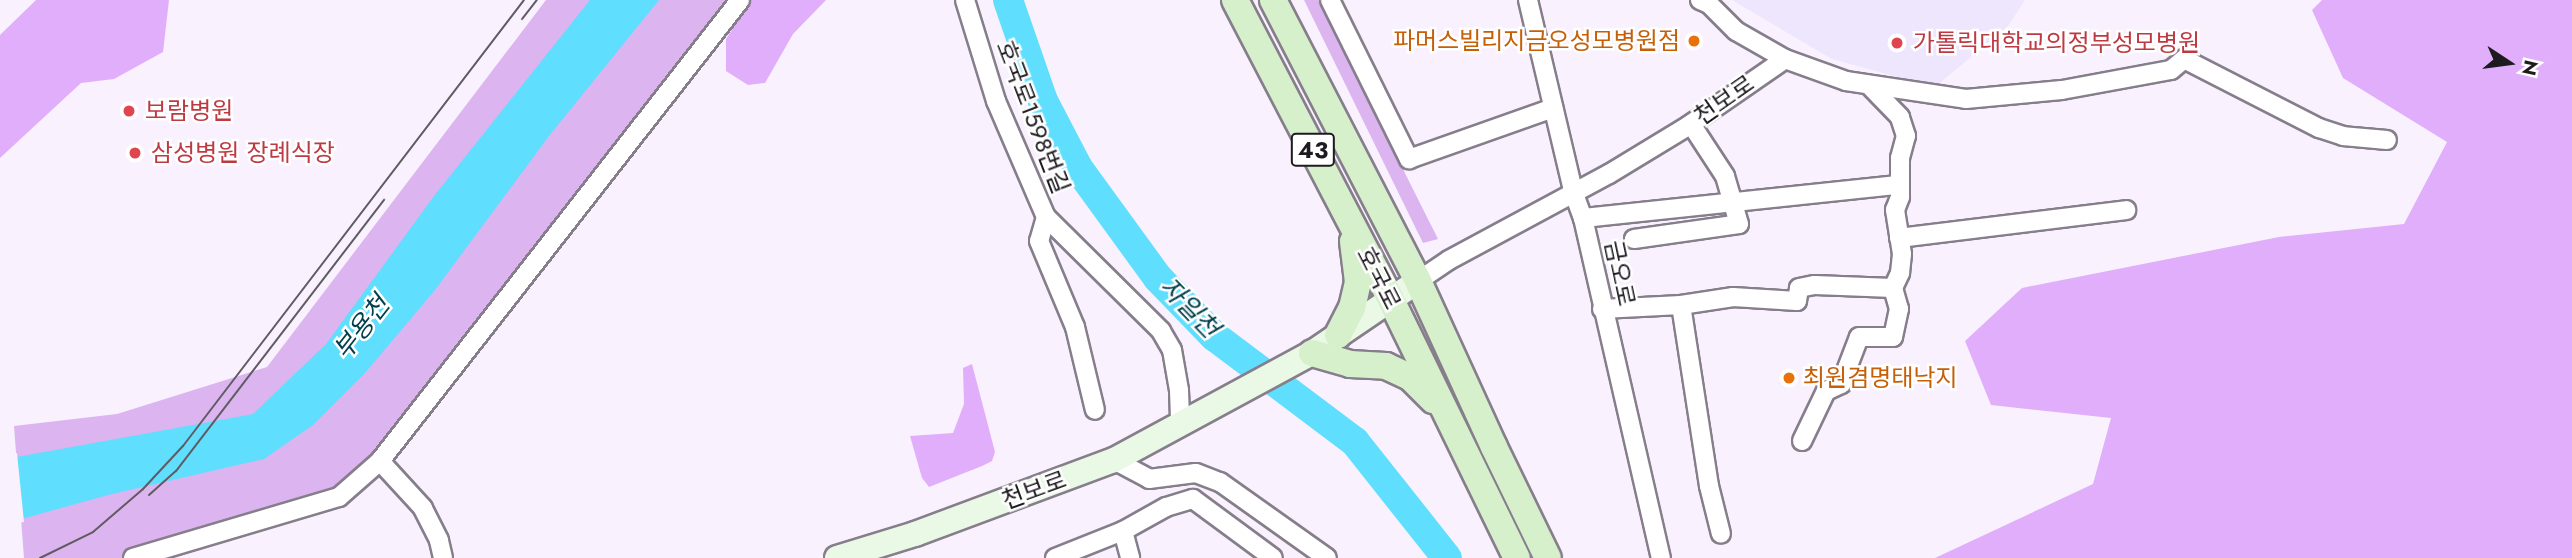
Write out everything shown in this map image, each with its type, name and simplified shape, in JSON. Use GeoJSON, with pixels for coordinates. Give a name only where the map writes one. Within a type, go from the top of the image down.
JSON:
{"type":"FeatureCollection","features":[{"type":"Feature","properties":{"kind":"main road","name":"호국로"},"geometry":{"type":"LineString","coordinates":[[1235,0],[1391,299],[1517,558]]}},
{"type":"Feature","properties":{"kind":"main road","name":"호국로"},"geometry":{"type":"LineString","coordinates":[[1273,0],[1418,281],[1548,558]]}},
{"type":"Feature","properties":{"kind":"main road"},"geometry":{"type":"LineString","coordinates":[[1338,335],[1352,308],[1357,282],[1357,260],[1346,212]]}},
{"type":"Feature","properties":{"kind":"main road","name":"천보로"},"geometry":{"type":"LineString","coordinates":[[837,558],[915,534],[1114,460],[1312,354],[1418,281]]}},
{"type":"Feature","properties":{"kind":"main road"},"geometry":{"type":"LineString","coordinates":[[1312,354],[1350,364],[1386,366],[1410,377],[1449,423]]}},
{"type":"Feature","properties":{"kind":"street"},"geometry":{"type":"LineString","coordinates":[[133,558],[339,497],[380,461],[740,0]]}},
{"type":"Feature","properties":{"kind":"street","name":"호국로1598번길"},"geometry":{"type":"LineString","coordinates":[[965,0],[996,101],[1046,217],[1039,241],[1051,278],[1075,327],[1095,410]]}},
{"type":"Feature","properties":{"kind":"street"},"geometry":{"type":"LineString","coordinates":[[1330,0],[1409,159],[1553,108]]}},
{"type":"Feature","properties":{"kind":"street","name":"금오로"},"geometry":{"type":"LineString","coordinates":[[1528,0],[1573,191],[1583,218],[1661,558]]}},
{"type":"Feature","properties":{"kind":"street"},"geometry":{"type":"LineString","coordinates":[[1700,0],[1709,4],[1736,31],[1785,59],[1846,81],[1966,99],[2062,90],[2171,70],[2185,59],[2319,128],[2343,136],[2387,140]]}},
{"type":"Feature","properties":{"kind":"street","name":"천보로"},"geometry":{"type":"LineString","coordinates":[[1418,281],[1449,260],[1609,174],[1691,124],[1785,59]]}},
{"type":"Feature","properties":{"kind":"street"},"geometry":{"type":"LineString","coordinates":[[1802,441],[1826,391],[1840,384],[1859,337],[1893,337],[1899,309],[1893,288],[1900,273],[1895,210],[1900,197],[1898,185],[1906,136],[1900,117],[1869,85]]}},
{"type":"Feature","properties":{"kind":"street"},"geometry":{"type":"LineString","coordinates":[[1634,239],[1739,225],[1725,176],[1691,124]]}},
{"type":"Feature","properties":{"kind":"street"},"geometry":{"type":"LineString","coordinates":[[1583,218],[1734,200],[1829,194],[1898,185]]}},
{"type":"Feature","properties":{"kind":"street"},"geometry":{"type":"LineString","coordinates":[[1899,238],[2126,209]]}},
{"type":"Feature","properties":{"kind":"street"},"geometry":{"type":"LineString","coordinates":[[1046,217],[1161,331],[1172,350],[1179,390],[1180,425]]}},
{"type":"Feature","properties":{"kind":"street"},"geometry":{"type":"LineString","coordinates":[[1602,309],[1681,305],[1733,297],[1797,301],[1799,288],[1815,285],[1893,288]]}},
{"type":"Feature","properties":{"kind":"street"},"geometry":{"type":"LineString","coordinates":[[1681,305],[1709,485],[1721,534]]}},
{"type":"Feature","properties":{"kind":"street"},"geometry":{"type":"LineString","coordinates":[[1114,460],[1149,479],[1196,473],[1220,482],[1326,558]]}},
{"type":"Feature","properties":{"kind":"street"},"geometry":{"type":"LineString","coordinates":[[380,461],[423,508],[439,540],[443,558]]}},
{"type":"Feature","properties":{"kind":"street"},"geometry":{"type":"LineString","coordinates":[[1055,558],[1123,531],[1166,507],[1193,499],[1273,558]]}},
{"type":"Feature","properties":{"kind":"street"},"geometry":{"type":"LineString","coordinates":[[1123,531],[1130,558]]}},
{"type":"Feature","properties":{"kind":"shaded area"},"geometry":{"type":"Polygon","coordinates":[[[36,0],[169,0],[163,52],[114,79],[81,83],[0,158],[0,35],[36,0]]]}},
{"type":"Feature","properties":{"kind":"shaded area"},"geometry":{"type":"Polygon","coordinates":[[[546,0],[733,0],[383,450],[337,494],[126,558],[24,558],[14,426],[117,414],[267,367],[546,0]]]}},
{"type":"Feature","properties":{"kind":"shaded area"},"geometry":{"type":"Polygon","coordinates":[[[751,0],[826,0],[793,34],[765,83],[748,85],[726,71],[726,39],[751,0]]]}},
{"type":"Feature","properties":{"kind":"shaded area"},"geometry":{"type":"Polygon","coordinates":[[[1304,0],[1318,0],[1438,239],[1423,243],[1304,0]]]}},
{"type":"Feature","properties":{"kind":"shaded area","name":"가톨릭대학교의정부성모병원"},"geometry":{"type":"Polygon","coordinates":[[[1732,0],[2025,0],[2008,26],[1935,87],[1832,59],[1732,0]]]}},
{"type":"Feature","properties":{"kind":"shaded area"},"geometry":{"type":"Polygon","coordinates":[[[2322,0],[2572,0],[2572,558],[1935,558],[2093,484],[2111,418],[1991,405],[1965,341],[2022,288],[2279,237],[2404,224],[2447,142],[2343,78],[2312,10],[2322,0]]]}},
{"type":"Feature","properties":{"kind":"shaded area"},"geometry":{"type":"Polygon","coordinates":[[[972,364],[995,452],[992,461],[929,487],[922,478],[910,436],[953,433],[964,404],[963,368],[972,364]]]}},
{"type":"Feature","properties":{"kind":"water","name":"부용천"},"geometry":{"type":"Polygon","coordinates":[[[590,0],[659,0],[549,136],[435,290],[365,373],[313,425],[264,459],[108,495],[18,520],[0,460],[253,414],[326,344],[434,196],[590,0]]]}},
{"type":"Feature","properties":{"kind":"pier"},"geometry":{"type":"Polygon","coordinates":[[[17,453],[24,522],[0,525],[0,456],[17,453]]]}},
{"type":"Feature","properties":{"kind":"waterway","name":"자일천"},"geometry":{"type":"LineString","coordinates":[[1008,0],[1043,101],[1078,168],[1158,278],[1214,336],[1355,442],[1447,558]]}},
{"type":"Feature","properties":{"kind":"tram line"},"geometry":{"type":"LineString","coordinates":[[40,558],[93,532],[143,489],[183,446],[524,0]]}},
{"type":"Feature","properties":{"kind":"tram line"},"geometry":{"type":"LineString","coordinates":[[522,19],[537,0]]}},
{"type":"Feature","properties":{"kind":"tram line"},"geometry":{"type":"LineString","coordinates":[[149,495],[176,471],[384,200]]}},
{"type":"Feature","properties":{"kind":"place","name":"파머스빌리지금오성모병원점"},"geometry":{"type":"Point","coordinates":[1694,41]}},
{"type":"Feature","properties":{"kind":"place","name":"가톨릭대학교의정부성모병원"},"geometry":{"type":"Point","coordinates":[1897,43]}},
{"type":"Feature","properties":{"kind":"place","name":"보람병원"},"geometry":{"type":"Point","coordinates":[129,111]}},
{"type":"Feature","properties":{"kind":"place","name":"삼성병원 장례식장"},"geometry":{"type":"Point","coordinates":[135,153]}},
{"type":"Feature","properties":{"kind":"place","name":"최원겸명태낙지"},"geometry":{"type":"Point","coordinates":[1789,378]}}]}
